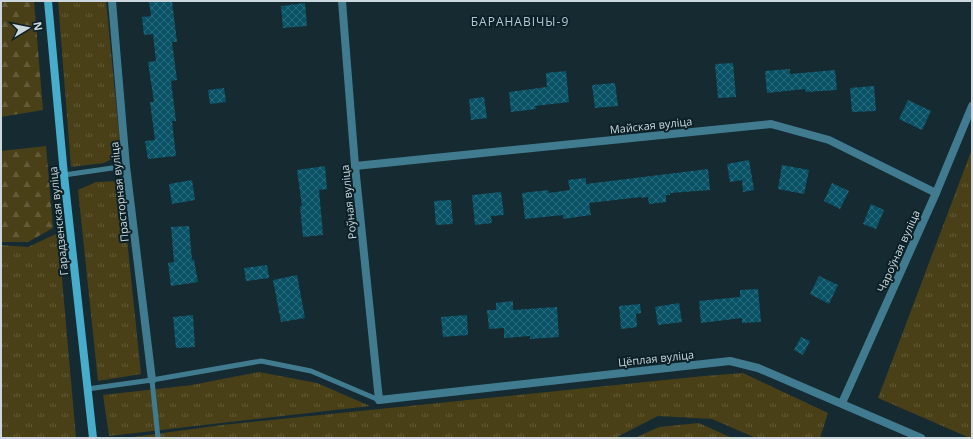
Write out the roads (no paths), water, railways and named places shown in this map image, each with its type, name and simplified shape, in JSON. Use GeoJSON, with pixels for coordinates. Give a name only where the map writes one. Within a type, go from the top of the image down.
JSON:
{"type":"FeatureCollection","features":[{"type":"Feature","properties":{"kind":"main road","name":"Гарадзенская вуліца"},"geometry":{"type":"LineString","coordinates":[[48,1],[64,175],[92,438]]}},
{"type":"Feature","properties":{"kind":"street","name":"Прасторная вуліца"},"geometry":{"type":"LineString","coordinates":[[112,1],[126,166],[152,380]]}},
{"type":"Feature","properties":{"kind":"street","name":"Роўная вуліца"},"geometry":{"type":"LineString","coordinates":[[342,1],[355,166],[379,400]]}},
{"type":"Feature","properties":{"kind":"street","name":"Чароўная вуліца"},"geometry":{"type":"LineString","coordinates":[[842,403],[936,193],[972,106]]}},
{"type":"Feature","properties":{"kind":"street","name":"Майская вуліца"},"geometry":{"type":"LineString","coordinates":[[355,166],[771,124],[829,140],[936,193]]}},
{"type":"Feature","properties":{"kind":"street","name":"Цёплая вуліца"},"geometry":{"type":"LineString","coordinates":[[379,400],[730,361],[758,368],[921,438]]}},
{"type":"Feature","properties":{"kind":"lane"},"geometry":{"type":"LineString","coordinates":[[64,175],[126,166]]}},
{"type":"Feature","properties":{"kind":"lane"},"geometry":{"type":"LineString","coordinates":[[87,389],[152,380],[261,361],[311,371],[379,400]]}},
{"type":"Feature","properties":{"kind":"lane"},"geometry":{"type":"LineString","coordinates":[[152,380],[158,438]]}},
{"type":"Feature","properties":{"kind":"district","name":"БАРАНАВІЧЫ-9"},"geometry":{"type":"Point","coordinates":[520,21]}}]}
